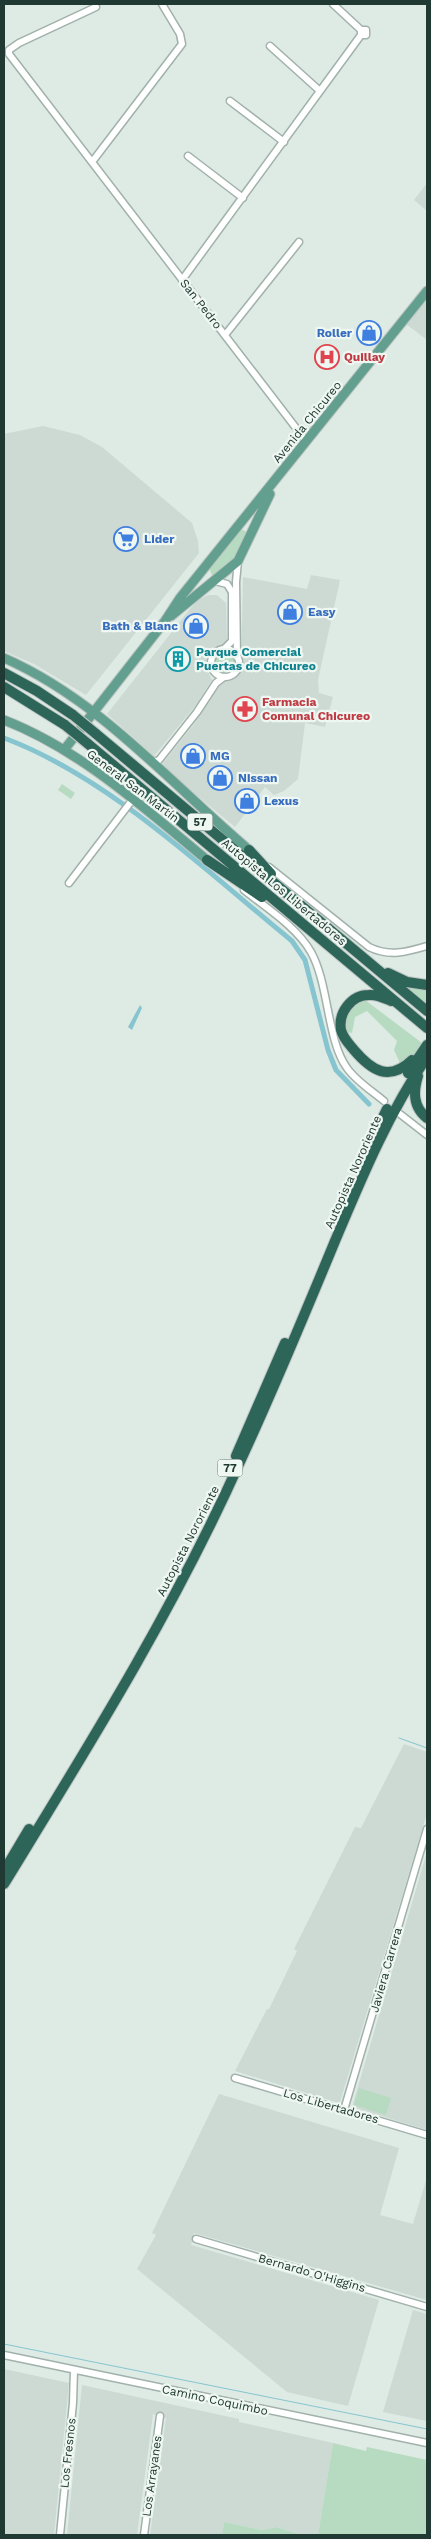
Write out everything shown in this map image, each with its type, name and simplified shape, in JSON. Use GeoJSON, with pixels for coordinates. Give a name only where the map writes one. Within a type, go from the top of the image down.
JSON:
{"type":"FeatureCollection","features":[{"type":"Feature","properties":{"kind":"highway","name":"Autopista Los Libertadores"},"geometry":{"type":"LineString","coordinates":[[4,673],[37,691],[73,715],[427,1012]]}},
{"type":"Feature","properties":{"kind":"highway","name":"Autopista Los Libertadores"},"geometry":{"type":"LineString","coordinates":[[4,687],[65,725],[427,1028]]}},
{"type":"Feature","properties":{"kind":"highway"},"geometry":{"type":"LineString","coordinates":[[249,850],[306,911]]}},
{"type":"Feature","properties":{"kind":"highway"},"geometry":{"type":"LineString","coordinates":[[207,860],[296,919]]}},
{"type":"Feature","properties":{"kind":"highway"},"geometry":{"type":"LineString","coordinates":[[368,962],[401,980],[427,985]]}},
{"type":"Feature","properties":{"kind":"highway"},"geometry":{"type":"LineString","coordinates":[[400,1005],[374,995],[357,998],[350,1003],[343,1013],[341,1026],[344,1038],[369,1065],[385,1072],[403,1068],[425,1054]]}},
{"type":"Feature","properties":{"kind":"highway"},"geometry":{"type":"LineString","coordinates":[[425,1054],[414,1096],[419,1109],[427,1118]]}},
{"type":"Feature","properties":{"kind":"highway","name":"Autopista Nororiente"},"geometry":{"type":"LineString","coordinates":[[4,1871],[112,1694],[172,1587],[247,1432],[373,1136],[394,1096],[425,1054]]}},
{"type":"Feature","properties":{"kind":"highway","name":"Autopista Nororiente"},"geometry":{"type":"LineString","coordinates":[[4,1884],[128,1680],[194,1559],[252,1438],[374,1150],[425,1054]]}},
{"type":"Feature","properties":{"kind":"main road","name":"Avenida Chicureo"},"geometry":{"type":"LineString","coordinates":[[64,750],[165,621],[206,565],[427,291]]}},
{"type":"Feature","properties":{"kind":"main road","name":"Avenida Chicureo"},"geometry":{"type":"LineString","coordinates":[[165,621],[238,561],[280,474]]}},
{"type":"Feature","properties":{"kind":"main road"},"geometry":{"type":"LineString","coordinates":[[237,528],[246,528],[250,537]]}},
{"type":"Feature","properties":{"kind":"main road"},"geometry":{"type":"LineString","coordinates":[[206,565],[206,574],[215,581]]}},
{"type":"Feature","properties":{"kind":"main road","name":"General San Martín"},"geometry":{"type":"LineString","coordinates":[[4,658],[56,685],[94,713],[157,763],[249,850]]}},
{"type":"Feature","properties":{"kind":"main road","name":"General San Martín"},"geometry":{"type":"LineString","coordinates":[[4,720],[64,750],[90,766],[207,860]]}},
{"type":"Feature","properties":{"kind":"street"},"geometry":{"type":"LineString","coordinates":[[94,164],[182,44],[180,34],[162,4]]}},
{"type":"Feature","properties":{"kind":"street"},"geometry":{"type":"LineString","coordinates":[[182,280],[284,142],[361,32],[333,4]]}},
{"type":"Feature","properties":{"kind":"street","name":"San Pedro"},"geometry":{"type":"LineString","coordinates":[[96,7],[19,43],[8,52],[306,441]]}},
{"type":"Feature","properties":{"kind":"street"},"geometry":{"type":"LineString","coordinates":[[270,46],[320,91]]}},
{"type":"Feature","properties":{"kind":"street"},"geometry":{"type":"LineString","coordinates":[[230,101],[284,142]]}},
{"type":"Feature","properties":{"kind":"street"},"geometry":{"type":"LineString","coordinates":[[188,156],[243,198]]}},
{"type":"Feature","properties":{"kind":"street"},"geometry":{"type":"LineString","coordinates":[[225,335],[299,242]]}},
{"type":"Feature","properties":{"kind":"street"},"geometry":{"type":"LineString","coordinates":[[157,763],[197,712],[214,686],[224,677],[233,675],[237,670],[236,582],[238,561]]}},
{"type":"Feature","properties":{"kind":"street"},"geometry":{"type":"LineString","coordinates":[[214,686],[212,659],[217,652],[224,649],[232,641],[232,592],[227,584],[215,581]]}},
{"type":"Feature","properties":{"kind":"street"},"geometry":{"type":"LineString","coordinates":[[224,649],[231,650],[238,657]]}},
{"type":"Feature","properties":{"kind":"street"},"geometry":{"type":"LineString","coordinates":[[214,672],[224,677]]}},
{"type":"Feature","properties":{"kind":"street"},"geometry":{"type":"LineString","coordinates":[[69,883],[133,799]]}},
{"type":"Feature","properties":{"kind":"street","name":"General San Martín"},"geometry":{"type":"LineString","coordinates":[[249,850],[369,947],[385,953],[397,953],[427,946]]}},
{"type":"Feature","properties":{"kind":"street","name":"General San Martín"},"geometry":{"type":"LineString","coordinates":[[207,860],[277,917],[305,944],[320,973],[342,1059],[353,1075],[384,1101]]}},
{"type":"Feature","properties":{"kind":"street"},"geometry":{"type":"LineString","coordinates":[[400,1114],[427,1135]]}},
{"type":"Feature","properties":{"kind":"street","name":"Javiera Carrera"},"geometry":{"type":"LineString","coordinates":[[344,2110],[427,1829]]}},
{"type":"Feature","properties":{"kind":"street","name":"Los Libertadores"},"geometry":{"type":"LineString","coordinates":[[235,2078],[427,2135]]}},
{"type":"Feature","properties":{"kind":"street","name":"Bernardo O'Higgins"},"geometry":{"type":"LineString","coordinates":[[196,2239],[427,2307]]}},
{"type":"Feature","properties":{"kind":"street","name":"Camino Coquimbo"},"geometry":{"type":"LineString","coordinates":[[4,2355],[427,2443]]}},
{"type":"Feature","properties":{"kind":"street","name":"Los Fresnos"},"geometry":{"type":"LineString","coordinates":[[60,2535],[73,2403],[74,2370]]}},
{"type":"Feature","properties":{"kind":"street","name":"Los Arrayanes"},"geometry":{"type":"LineString","coordinates":[[144,2535],[160,2416]]}},
{"type":"Feature","properties":{"kind":"shaded area"},"geometry":{"type":"Polygon","coordinates":[[[427,183],[427,211],[414,200],[427,183]]]}},
{"type":"Feature","properties":{"kind":"shaded area"},"geometry":{"type":"Polygon","coordinates":[[[427,297],[427,340],[406,324],[427,297]]]}},
{"type":"Feature","properties":{"kind":"shaded area"},"geometry":{"type":"Polygon","coordinates":[[[43,426],[80,435],[102,447],[192,523],[198,541],[199,553],[86,695],[34,664],[4,651],[4,434],[43,426]]]}},
{"type":"Feature","properties":{"kind":"shaded area"},"geometry":{"type":"Polygon","coordinates":[[[311,575],[340,580],[318,680],[319,693],[333,697],[325,727],[305,723],[298,779],[284,791],[274,795],[265,787],[235,827],[164,768],[163,763],[194,724],[218,686],[224,681],[233,679],[241,668],[243,577],[307,589],[311,575]]]}},
{"type":"Feature","properties":{"kind":"shaded area"},"geometry":{"type":"Polygon","coordinates":[[[208,595],[217,595],[226,603],[227,641],[209,656],[206,668],[212,680],[196,705],[154,756],[107,714],[190,609],[198,600],[208,595]]]}},
{"type":"Feature","properties":{"kind":"shaded area"},"geometry":{"type":"Polygon","coordinates":[[[404,1744],[427,1752],[427,1813],[340,2102],[235,2071],[267,2009],[269,2009],[297,1951],[294,1949],[355,1827],[361,1828],[404,1744]]]}},
{"type":"Feature","properties":{"kind":"shaded area"},"geometry":{"type":"Polygon","coordinates":[[[427,1852],[427,2130],[352,2107],[427,1852]]]}},
{"type":"Feature","properties":{"kind":"shaded area"},"geometry":{"type":"Polygon","coordinates":[[[219,2094],[399,2148],[380,2215],[413,2224],[427,2177],[427,2300],[194,2233],[191,2245],[379,2300],[348,2406],[287,2392],[137,2269],[156,2235],[152,2233],[219,2094]]]}},
{"type":"Feature","properties":{"kind":"shaded area"},"geometry":{"type":"Polygon","coordinates":[[[413,2310],[427,2314],[427,2421],[383,2412],[413,2310]]]}},
{"type":"Feature","properties":{"kind":"shaded area"},"geometry":{"type":"Polygon","coordinates":[[[4,2369],[69,2383],[54,2535],[4,2535],[4,2369]]]}},
{"type":"Feature","properties":{"kind":"shaded area"},"geometry":{"type":"Polygon","coordinates":[[[82,2385],[239,2419],[239,2422],[333,2443],[318,2535],[301,2535],[277,2527],[262,2530],[224,2522],[222,2535],[150,2535],[166,2418],[153,2414],[137,2535],[67,2535],[82,2385]]]}},
{"type":"Feature","properties":{"kind":"green space"},"geometry":{"type":"Polygon","coordinates":[[[241,529],[247,532],[241,555],[216,576],[212,575],[209,568],[241,529]]]}},
{"type":"Feature","properties":{"kind":"green space"},"geometry":{"type":"Polygon","coordinates":[[[225,653],[232,656],[235,663],[232,670],[225,673],[218,670],[215,663],[218,656],[225,653]]]}},
{"type":"Feature","properties":{"kind":"green space"},"geometry":{"type":"Polygon","coordinates":[[[62,784],[75,793],[71,799],[58,790],[62,784]]]}},
{"type":"Feature","properties":{"kind":"green space"},"geometry":{"type":"Polygon","coordinates":[[[393,977],[427,988],[427,1005],[393,977]]]}},
{"type":"Feature","properties":{"kind":"green space"},"geometry":{"type":"Polygon","coordinates":[[[365,1000],[422,1043],[412,1057],[400,1063],[394,1050],[397,1041],[367,1011],[355,1017],[352,1033],[347,1032],[346,1017],[351,1006],[365,1000]]]}},
{"type":"Feature","properties":{"kind":"green space"},"geometry":{"type":"Polygon","coordinates":[[[359,2088],[391,2098],[386,2115],[354,2105],[359,2088]]]}},
{"type":"Feature","properties":{"kind":"green space"},"geometry":{"type":"Polygon","coordinates":[[[333,2443],[366,2451],[367,2447],[427,2460],[427,2535],[318,2535],[333,2443]]]}},
{"type":"Feature","properties":{"kind":"green space"},"geometry":{"type":"Polygon","coordinates":[[[224,2522],[262,2530],[277,2527],[301,2535],[222,2535],[224,2522]]]}},
{"type":"Feature","properties":{"kind":"water"},"geometry":{"type":"Polygon","coordinates":[[[140,1005],[142,1008],[132,1030],[128,1027],[140,1005]]]}},
{"type":"Feature","properties":{"kind":"waterway"},"geometry":{"type":"LineString","coordinates":[[4,738],[43,755],[81,776],[119,801],[191,856],[292,941],[305,960],[328,1050],[336,1070],[369,1104]]}},
{"type":"Feature","properties":{"kind":"waterway"},"geometry":{"type":"LineString","coordinates":[[399,1738],[427,1748]]}},
{"type":"Feature","properties":{"kind":"waterway"},"geometry":{"type":"LineString","coordinates":[[4,2344],[427,2429]]}},
{"type":"Feature","properties":{"kind":"place","name":"Roller"},"geometry":{"type":"Point","coordinates":[369,333]}},
{"type":"Feature","properties":{"kind":"place","name":"Quillay"},"geometry":{"type":"Point","coordinates":[327,357]}},
{"type":"Feature","properties":{"kind":"place","name":"Lider"},"geometry":{"type":"Point","coordinates":[126,539]}},
{"type":"Feature","properties":{"kind":"place","name":"Easy"},"geometry":{"type":"Point","coordinates":[290,612]}},
{"type":"Feature","properties":{"kind":"place","name":"Bath & Blanc"},"geometry":{"type":"Point","coordinates":[196,626]}},
{"type":"Feature","properties":{"kind":"place","name":"Parque Comercial Puertas de Chicureo"},"geometry":{"type":"Point","coordinates":[178,659]}},
{"type":"Feature","properties":{"kind":"place","name":"Farmacia Comunal Chicureo"},"geometry":{"type":"Point","coordinates":[245,709]}},
{"type":"Feature","properties":{"kind":"place","name":"MG"},"geometry":{"type":"Point","coordinates":[193,756]}},
{"type":"Feature","properties":{"kind":"place","name":"Nissan"},"geometry":{"type":"Point","coordinates":[220,778]}},
{"type":"Feature","properties":{"kind":"place","name":"Lexus"},"geometry":{"type":"Point","coordinates":[247,801]}}]}
